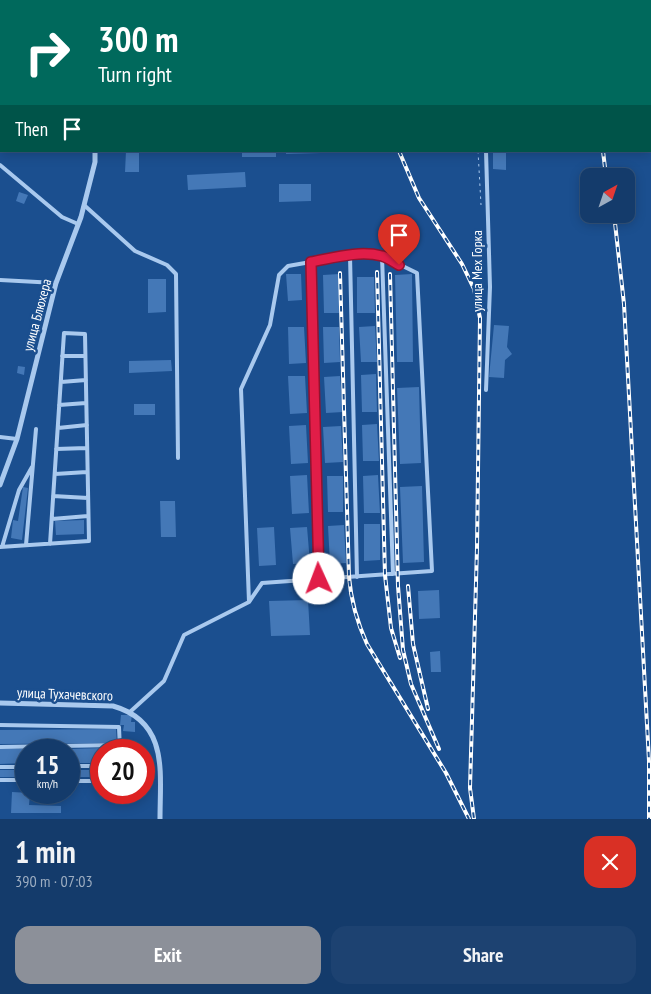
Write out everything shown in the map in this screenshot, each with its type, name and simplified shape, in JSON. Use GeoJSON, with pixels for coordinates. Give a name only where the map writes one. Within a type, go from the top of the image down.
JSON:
{"type":"FeatureCollection","features":[{"type":"Feature","properties":{"kind":"street","name":"улица Блюхера"},"geometry":{"type":"LineString","coordinates":[[0,485],[17,439],[56,283],[84,205],[95,162],[95,152]]}},
{"type":"Feature","properties":{"kind":"street","name":"улица Тухачевского"},"geometry":{"type":"LineString","coordinates":[[0,703],[113,706],[130,711],[148,728],[160,755],[160,819]]}},
{"type":"Feature","properties":{"kind":"lane","name":"улица Мех Горка"},"geometry":{"type":"LineString","coordinates":[[486,152],[490,287],[486,390]]}},
{"type":"Feature","properties":{"kind":"lane"},"geometry":{"type":"LineString","coordinates":[[0,165],[62,217],[78,224]]}},
{"type":"Feature","properties":{"kind":"lane"},"geometry":{"type":"LineString","coordinates":[[84,205],[135,251],[168,265],[176,274],[178,458]]}},
{"type":"Feature","properties":{"kind":"lane"},"geometry":{"type":"LineString","coordinates":[[350,255],[357,576]]}},
{"type":"Feature","properties":{"kind":"lane"},"geometry":{"type":"LineString","coordinates":[[130,711],[164,681],[184,635],[249,602],[262,583],[432,571],[417,274],[382,256],[350,255],[288,266],[279,275],[270,325],[241,389],[249,602]]}},
{"type":"Feature","properties":{"kind":"lane"},"geometry":{"type":"LineString","coordinates":[[382,256],[393,574]]}},
{"type":"Feature","properties":{"kind":"lane"},"geometry":{"type":"LineString","coordinates":[[311,262],[319,579]]}},
{"type":"Feature","properties":{"kind":"lane"},"geometry":{"type":"LineString","coordinates":[[0,280],[56,283]]}},
{"type":"Feature","properties":{"kind":"lane"},"geometry":{"type":"LineString","coordinates":[[33,466],[18,490],[1,547],[50,544],[89,541],[85,334],[64,333],[50,544]]}},
{"type":"Feature","properties":{"kind":"lane"},"geometry":{"type":"LineString","coordinates":[[62,356],[85,356]]}},
{"type":"Feature","properties":{"kind":"lane"},"geometry":{"type":"LineString","coordinates":[[61,382],[86,380]]}},
{"type":"Feature","properties":{"kind":"lane"},"geometry":{"type":"LineString","coordinates":[[59,405],[86,403]]}},
{"type":"Feature","properties":{"kind":"lane"},"geometry":{"type":"LineString","coordinates":[[58,428],[87,425]]}},
{"type":"Feature","properties":{"kind":"lane"},"geometry":{"type":"LineString","coordinates":[[26,545],[36,429]]}},
{"type":"Feature","properties":{"kind":"lane"},"geometry":{"type":"LineString","coordinates":[[0,437],[17,439]]}},
{"type":"Feature","properties":{"kind":"lane"},"geometry":{"type":"LineString","coordinates":[[56,449],[87,448]]}},
{"type":"Feature","properties":{"kind":"lane"},"geometry":{"type":"LineString","coordinates":[[55,474],[88,472]]}},
{"type":"Feature","properties":{"kind":"lane"},"geometry":{"type":"LineString","coordinates":[[53,496],[88,498]]}},
{"type":"Feature","properties":{"kind":"lane"},"geometry":{"type":"LineString","coordinates":[[52,519],[88,516]]}},
{"type":"Feature","properties":{"kind":"lane"},"geometry":{"type":"LineString","coordinates":[[0,725],[120,727],[120,739]]}},
{"type":"Feature","properties":{"kind":"lane"},"geometry":{"type":"LineString","coordinates":[[0,747],[90,748]]}},
{"type":"Feature","properties":{"kind":"lane"},"geometry":{"type":"LineString","coordinates":[[0,767],[15,767]]}},
{"type":"Feature","properties":{"kind":"lane"},"geometry":{"type":"LineString","coordinates":[[0,780],[15,780]]}},
{"type":"Feature","properties":{"kind":"building"},"geometry":{"type":"Polygon","coordinates":[[[126,152],[139,152],[139,172],[125,172],[126,152]]]}},
{"type":"Feature","properties":{"kind":"building"},"geometry":{"type":"Polygon","coordinates":[[[242,152],[276,152],[276,157],[242,157],[242,152]]]}},
{"type":"Feature","properties":{"kind":"building"},"geometry":{"type":"Polygon","coordinates":[[[286,152],[321,153],[286,154],[286,152]]]}},
{"type":"Feature","properties":{"kind":"building"},"geometry":{"type":"Polygon","coordinates":[[[493,152],[506,152],[506,170],[493,169],[493,152]]]}},
{"type":"Feature","properties":{"kind":"building"},"geometry":{"type":"Polygon","coordinates":[[[245,172],[246,187],[188,190],[187,175],[245,172]]]}},
{"type":"Feature","properties":{"kind":"building"},"geometry":{"type":"Polygon","coordinates":[[[279,184],[311,184],[311,201],[279,202],[279,184]]]}},
{"type":"Feature","properties":{"kind":"building"},"geometry":{"type":"Polygon","coordinates":[[[19,192],[28,195],[24,204],[16,201],[19,192]]]}},
{"type":"Feature","properties":{"kind":"building"},"geometry":{"type":"Polygon","coordinates":[[[286,274],[301,274],[302,300],[288,301],[286,274]]]}},
{"type":"Feature","properties":{"kind":"building"},"geometry":{"type":"Polygon","coordinates":[[[339,274],[339,313],[324,313],[323,275],[339,274]]]}},
{"type":"Feature","properties":{"kind":"building"},"geometry":{"type":"Polygon","coordinates":[[[412,274],[413,362],[397,362],[395,275],[412,274]]]}},
{"type":"Feature","properties":{"kind":"building"},"geometry":{"type":"Polygon","coordinates":[[[357,277],[374,277],[375,313],[357,313],[357,277]]]}},
{"type":"Feature","properties":{"kind":"building"},"geometry":{"type":"Polygon","coordinates":[[[148,279],[166,279],[166,312],[148,313],[148,279]]]}},
{"type":"Feature","properties":{"kind":"building"},"geometry":{"type":"Polygon","coordinates":[[[494,325],[509,326],[507,347],[512,354],[505,360],[504,378],[489,377],[494,325]]]}},
{"type":"Feature","properties":{"kind":"building"},"geometry":{"type":"Polygon","coordinates":[[[375,326],[377,362],[361,362],[359,327],[375,326]]]}},
{"type":"Feature","properties":{"kind":"building"},"geometry":{"type":"Polygon","coordinates":[[[288,327],[304,327],[306,363],[289,364],[288,327]]]}},
{"type":"Feature","properties":{"kind":"building"},"geometry":{"type":"Polygon","coordinates":[[[323,327],[339,327],[340,362],[324,363],[323,327]]]}},
{"type":"Feature","properties":{"kind":"building"},"geometry":{"type":"Polygon","coordinates":[[[171,360],[172,371],[129,373],[129,361],[171,360]]]}},
{"type":"Feature","properties":{"kind":"building"},"geometry":{"type":"Polygon","coordinates":[[[18,366],[25,367],[24,375],[17,373],[18,366]]]}},
{"type":"Feature","properties":{"kind":"building"},"geometry":{"type":"Polygon","coordinates":[[[376,374],[377,412],[362,412],[361,375],[376,374]]]}},
{"type":"Feature","properties":{"kind":"building"},"geometry":{"type":"Polygon","coordinates":[[[288,376],[305,376],[307,413],[290,414],[288,376]]]}},
{"type":"Feature","properties":{"kind":"building"},"geometry":{"type":"Polygon","coordinates":[[[340,376],[343,412],[326,413],[324,377],[340,376]]]}},
{"type":"Feature","properties":{"kind":"building"},"geometry":{"type":"Polygon","coordinates":[[[419,387],[421,463],[400,464],[397,388],[419,387]]]}},
{"type":"Feature","properties":{"kind":"building"},"geometry":{"type":"Polygon","coordinates":[[[134,404],[155,404],[155,415],[134,415],[134,404]]]}},
{"type":"Feature","properties":{"kind":"building"},"geometry":{"type":"Polygon","coordinates":[[[377,424],[379,461],[363,461],[362,425],[377,424]]]}},
{"type":"Feature","properties":{"kind":"building"},"geometry":{"type":"Polygon","coordinates":[[[306,425],[308,463],[291,464],[289,426],[306,425]]]}},
{"type":"Feature","properties":{"kind":"building"},"geometry":{"type":"Polygon","coordinates":[[[341,426],[343,462],[325,463],[323,427],[341,426]]]}},
{"type":"Feature","properties":{"kind":"building"},"geometry":{"type":"Polygon","coordinates":[[[307,475],[309,513],[292,514],[290,476],[307,475]]]}},
{"type":"Feature","properties":{"kind":"building"},"geometry":{"type":"Polygon","coordinates":[[[378,475],[380,513],[364,513],[363,476],[378,475]]]}},
{"type":"Feature","properties":{"kind":"building"},"geometry":{"type":"Polygon","coordinates":[[[327,476],[343,476],[343,512],[328,512],[327,476]]]}},
{"type":"Feature","properties":{"kind":"building"},"geometry":{"type":"Polygon","coordinates":[[[422,486],[424,562],[403,563],[400,487],[422,486]]]}},
{"type":"Feature","properties":{"kind":"building"},"geometry":{"type":"Polygon","coordinates":[[[23,487],[28,488],[22,540],[11,538],[13,520],[18,521],[23,487]]]}},
{"type":"Feature","properties":{"kind":"building"},"geometry":{"type":"Polygon","coordinates":[[[160,501],[175,501],[176,537],[161,537],[160,501]]]}},
{"type":"Feature","properties":{"kind":"building"},"geometry":{"type":"Polygon","coordinates":[[[84,520],[84,534],[56,535],[55,521],[84,520]]]}},
{"type":"Feature","properties":{"kind":"building"},"geometry":{"type":"Polygon","coordinates":[[[364,524],[380,524],[380,560],[364,561],[364,524]]]}},
{"type":"Feature","properties":{"kind":"building"},"geometry":{"type":"Polygon","coordinates":[[[344,525],[346,563],[330,564],[328,526],[344,525]]]}},
{"type":"Feature","properties":{"kind":"building"},"geometry":{"type":"Polygon","coordinates":[[[274,527],[276,565],[259,566],[257,528],[274,527]]]}},
{"type":"Feature","properties":{"kind":"building"},"geometry":{"type":"Polygon","coordinates":[[[307,527],[310,563],[293,564],[290,528],[307,527]]]}},
{"type":"Feature","properties":{"kind":"building"},"geometry":{"type":"Polygon","coordinates":[[[439,590],[440,618],[419,619],[418,591],[439,590]]]}},
{"type":"Feature","properties":{"kind":"building"},"geometry":{"type":"Polygon","coordinates":[[[308,600],[310,635],[271,636],[269,601],[308,600]]]}},
{"type":"Feature","properties":{"kind":"building"},"geometry":{"type":"Polygon","coordinates":[[[440,651],[441,672],[431,672],[430,652],[440,651]]]}},
{"type":"Feature","properties":{"kind":"building"},"geometry":{"type":"Polygon","coordinates":[[[121,715],[132,715],[131,722],[135,722],[135,732],[123,731],[124,725],[120,725],[121,715]]]}},
{"type":"Feature","properties":{"kind":"building"},"geometry":{"type":"Polygon","coordinates":[[[116,729],[117,739],[90,739],[90,743],[80,743],[80,739],[15,739],[15,744],[0,744],[0,730],[116,729]]]}},
{"type":"Feature","properties":{"kind":"building"},"geometry":{"type":"Polygon","coordinates":[[[0,749],[15,749],[15,763],[0,764],[0,749]]]}},
{"type":"Feature","properties":{"kind":"building"},"geometry":{"type":"Polygon","coordinates":[[[80,749],[90,749],[90,763],[80,763],[80,749]]]}},
{"type":"Feature","properties":{"kind":"building"},"geometry":{"type":"Polygon","coordinates":[[[0,770],[15,770],[15,777],[0,777],[0,770]]]}},
{"type":"Feature","properties":{"kind":"building"},"geometry":{"type":"Polygon","coordinates":[[[80,770],[90,770],[90,777],[80,777],[80,770]]]}},
{"type":"Feature","properties":{"kind":"building"},"geometry":{"type":"Polygon","coordinates":[[[12,792],[15,792],[15,804],[61,806],[61,813],[11,813],[12,792]]]}},
{"type":"Feature","properties":{"kind":"railway"},"geometry":{"type":"LineString","coordinates":[[399,152],[419,198],[462,264],[474,289],[480,318],[477,548],[470,788],[474,819]]}},
{"type":"Feature","properties":{"kind":"railway"},"geometry":{"type":"LineString","coordinates":[[603,152],[605,168]]}},
{"type":"Feature","properties":{"kind":"railway"},"geometry":{"type":"LineString","coordinates":[[615,223],[624,304],[649,761],[649,819]]}},
{"type":"Feature","properties":{"kind":"railway"},"geometry":{"type":"LineString","coordinates":[[377,272],[385,575],[391,628],[400,658]]}},
{"type":"Feature","properties":{"kind":"railway"},"geometry":{"type":"LineString","coordinates":[[340,273],[349,577],[353,603],[367,644],[446,773],[469,819]]}},
{"type":"Feature","properties":{"kind":"railway"},"geometry":{"type":"LineString","coordinates":[[390,274],[398,586],[403,650],[411,684],[439,749]]}},
{"type":"Feature","properties":{"kind":"railway"},"geometry":{"type":"LineString","coordinates":[[408,586],[413,644],[428,709]]}},
{"type":"Feature","properties":{"kind":"route"},"geometry":{"type":"LineString","coordinates":[[319,579],[311,262],[350,255],[366,255],[382,256],[399,265]]}}]}
